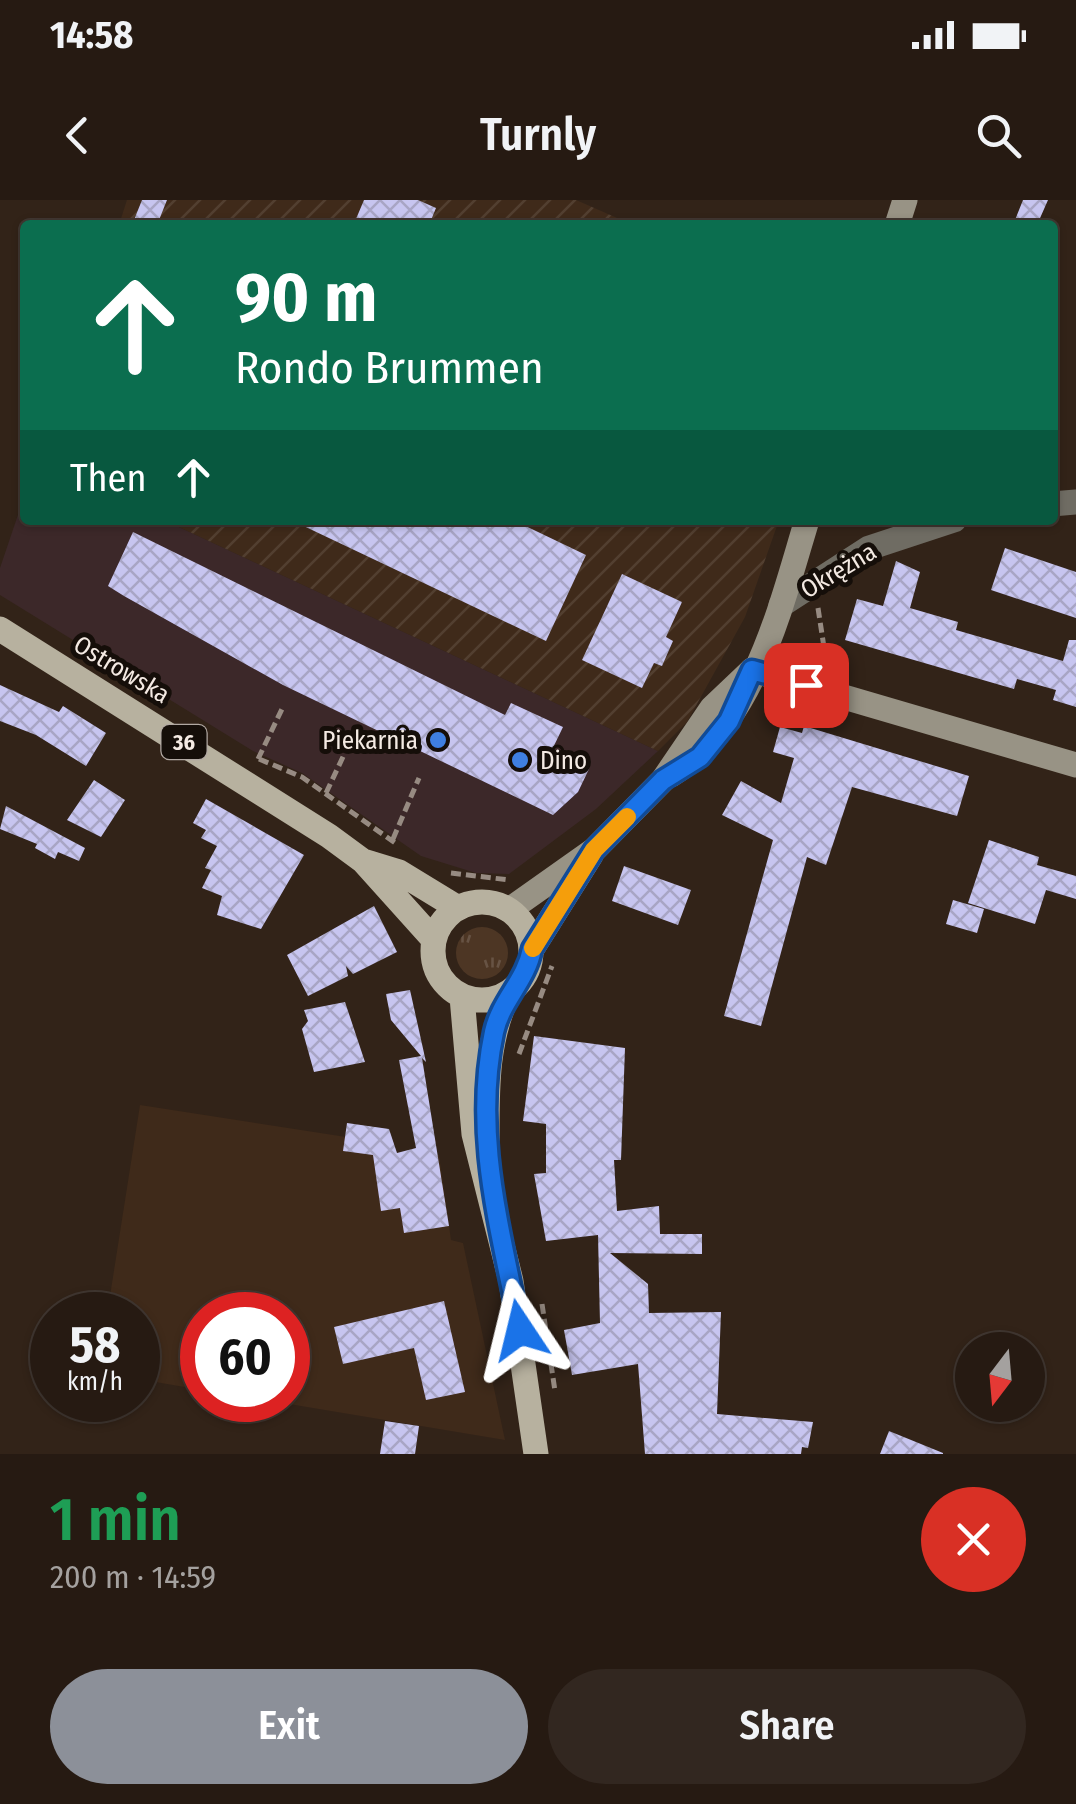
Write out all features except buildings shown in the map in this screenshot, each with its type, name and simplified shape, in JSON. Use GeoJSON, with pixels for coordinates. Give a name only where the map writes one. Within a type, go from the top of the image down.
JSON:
{"type":"FeatureCollection","features":[{"type":"Feature","properties":{"kind":"main road","name":"Ostrowska"},"geometry":{"type":"LineString","coordinates":[[0,629],[286,806],[363,861],[434,940]]}},
{"type":"Feature","properties":{"kind":"main road","name":"Ostrowska"},"geometry":{"type":"LineString","coordinates":[[363,861],[398,872],[458,908]]}},
{"type":"Feature","properties":{"kind":"main road","name":"36"},"geometry":{"type":"LineString","coordinates":[[458,908],[488,902],[509,910]]}},
{"type":"Feature","properties":{"kind":"main road"},"geometry":{"type":"LineString","coordinates":[[434,940],[443,920],[458,908]]}},
{"type":"Feature","properties":{"kind":"main road"},"geometry":{"type":"LineString","coordinates":[[509,910],[520,918],[532,949]]}},
{"type":"Feature","properties":{"kind":"main road","name":"36"},"geometry":{"type":"LineString","coordinates":[[434,940],[441,978],[462,996],[467,1090],[528,1377],[536,1454]]}},
{"type":"Feature","properties":{"kind":"main road","name":"36"},"geometry":{"type":"LineString","coordinates":[[488,1180],[488,1065],[498,1015],[528,968],[532,949]]}},
{"type":"Feature","properties":{"kind":"main road"},"geometry":{"type":"LineString","coordinates":[[462,996],[494,998],[509,994]]}},
{"type":"Feature","properties":{"kind":"street"},"geometry":{"type":"LineString","coordinates":[[509,910],[594,850],[663,780],[712,708],[752,670],[781,605],[805,525]]}},
{"type":"Feature","properties":{"kind":"street","name":"Okrężna"},"geometry":{"type":"LineString","coordinates":[[781,605],[870,548],[939,525]]}},
{"type":"Feature","properties":{"kind":"street"},"geometry":{"type":"LineString","coordinates":[[752,670],[1076,765]]}},
{"type":"Feature","properties":{"kind":"street"},"geometry":{"type":"LineString","coordinates":[[532,949],[594,850]]}},
{"type":"Feature","properties":{"kind":"path"},"geometry":{"type":"LineString","coordinates":[[816,596],[828,671]]}},
{"type":"Feature","properties":{"kind":"path"},"geometry":{"type":"LineString","coordinates":[[258,759],[283,707]]}},
{"type":"Feature","properties":{"kind":"path"},"geometry":{"type":"LineString","coordinates":[[326,793],[350,742]]}},
{"type":"Feature","properties":{"kind":"path"},"geometry":{"type":"LineString","coordinates":[[392,840],[419,778]]}},
{"type":"Feature","properties":{"kind":"path"},"geometry":{"type":"LineString","coordinates":[[446,872],[480,880],[512,880],[524,875]]}},
{"type":"Feature","properties":{"kind":"path"},"geometry":{"type":"LineString","coordinates":[[523,1038],[559,952]]}},
{"type":"Feature","properties":{"kind":"shaded area"},"geometry":{"type":"Polygon","coordinates":[[[127,200],[576,200],[622,220],[121,220],[127,200]]]}},
{"type":"Feature","properties":{"kind":"shaded area"},"geometry":{"type":"Polygon","coordinates":[[[20,509],[20,525],[175,525],[658,751],[596,809],[509,874],[476,873],[421,856],[302,773],[253,751],[0,595],[0,568],[20,509]]]}},
{"type":"Feature","properties":{"kind":"shaded area"},"geometry":{"type":"Polygon","coordinates":[[[175,525],[777,525],[745,617],[687,722],[658,751],[175,525]]]}},
{"type":"Feature","properties":{"kind":"shaded area"},"geometry":{"type":"Polygon","coordinates":[[[140,1105],[385,1143],[395,1160],[439,1155],[451,1240],[463,1243],[505,1440],[310,1408],[310,1292],[180,1292],[180,1386],[160,1383],[160,1292],[111,1292],[140,1105]]]}},
{"type":"Feature","properties":{"kind":"green space"},"geometry":{"type":"Polygon","coordinates":[[[482,927],[500,935],[508,953],[500,971],[482,979],[464,971],[456,953],[464,935],[482,927]]]}},
{"type":"Feature","properties":{"kind":"slow traffic"},"geometry":{"type":"LineString","coordinates":[[533,948],[594,850],[627,817]]}},
{"type":"Feature","properties":{"kind":"place","name":"Piekarnia"},"geometry":{"type":"Point","coordinates":[438,740]}},
{"type":"Feature","properties":{"kind":"place","name":"Dino"},"geometry":{"type":"Point","coordinates":[520,760]}},
{"type":"Feature","properties":{"kind":"route"},"geometry":{"type":"LineString","coordinates":[[520,1330],[488,1180],[488,1065],[498,1015],[528,968],[532,949],[594,850],[663,780],[700,757],[729,721],[752,670],[806,685]]}}]}
